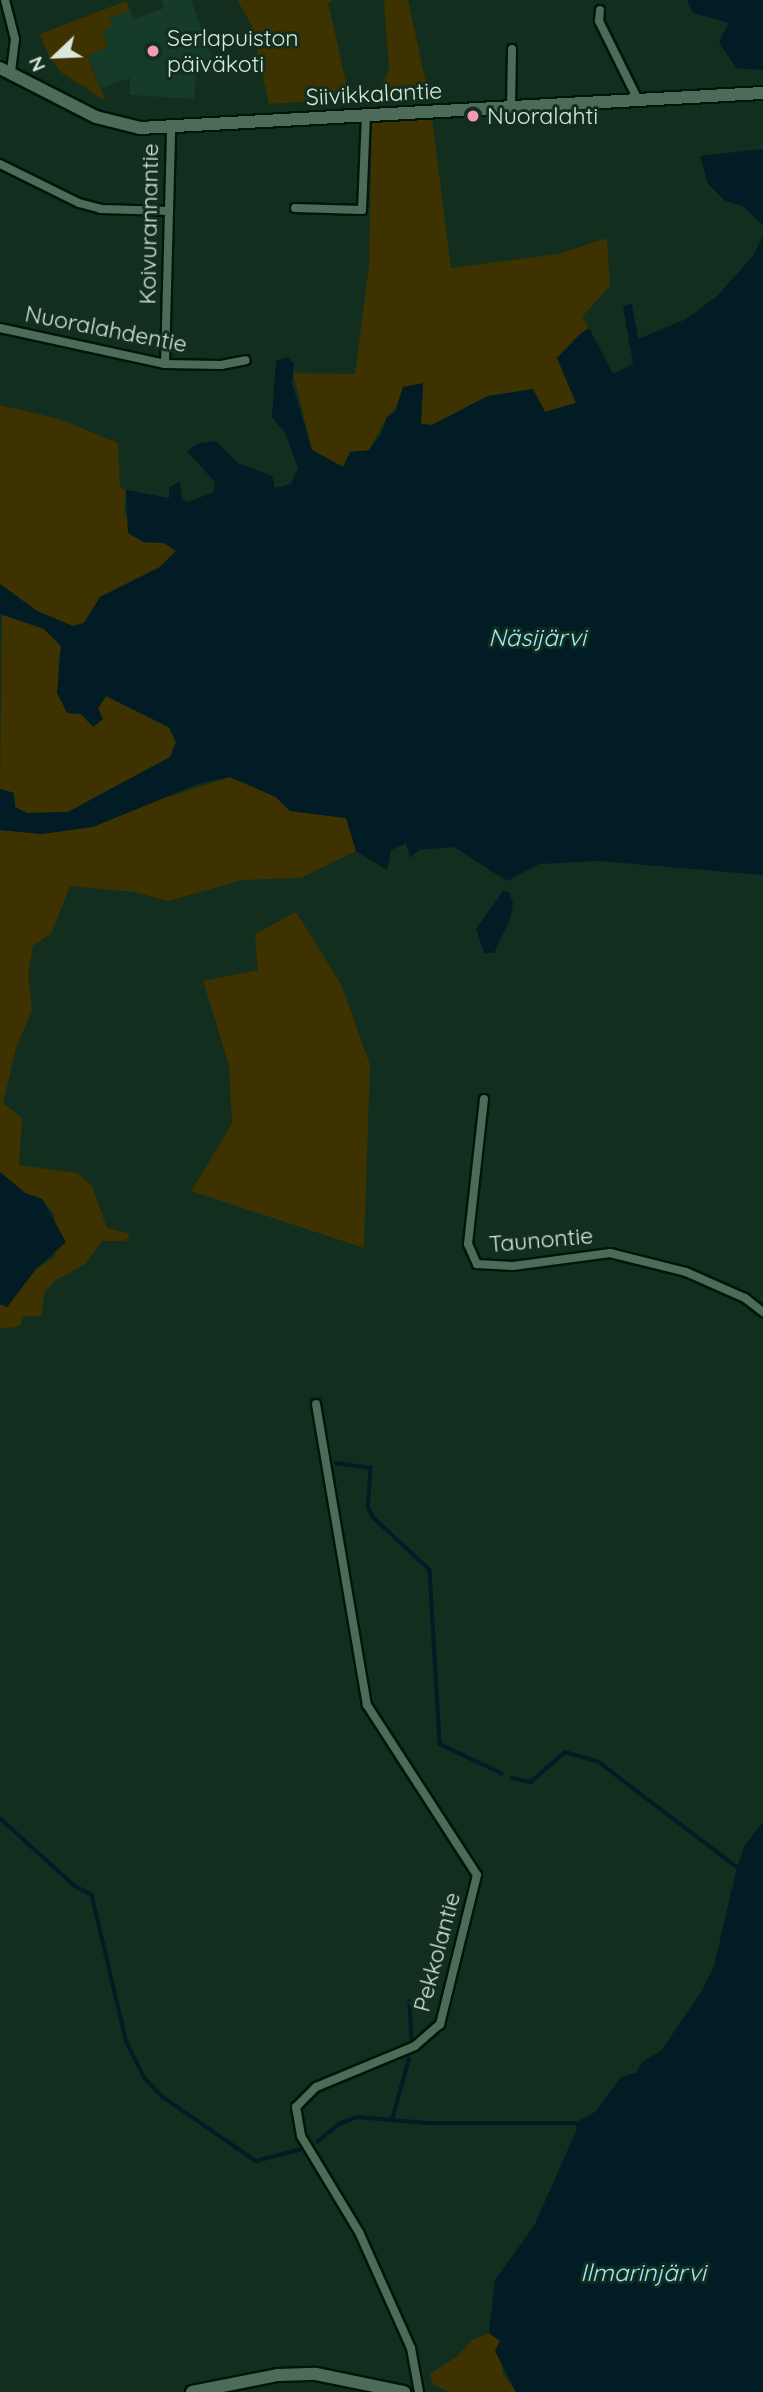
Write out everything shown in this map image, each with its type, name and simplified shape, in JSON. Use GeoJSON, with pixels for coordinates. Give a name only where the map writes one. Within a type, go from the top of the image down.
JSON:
{"type":"FeatureCollection","features":[{"type":"Feature","properties":{"kind":"main road","name":"Siivikkalantie"},"geometry":{"type":"LineString","coordinates":[[6,70],[105,121],[171,128],[763,93]]}},
{"type":"Feature","properties":{"kind":"main road"},"geometry":{"type":"LineString","coordinates":[[192,2392],[268,2377],[316,2374],[404,2392]]}},
{"type":"Feature","properties":{"kind":"street"},"geometry":{"type":"LineString","coordinates":[[5,0],[15,39],[6,70]]}},
{"type":"Feature","properties":{"kind":"street"},"geometry":{"type":"LineString","coordinates":[[600,10],[599,21],[638,100]]}},
{"type":"Feature","properties":{"kind":"street"},"geometry":{"type":"LineString","coordinates":[[511,107],[512,49]]}},
{"type":"Feature","properties":{"kind":"street"},"geometry":{"type":"LineString","coordinates":[[295,208],[362,210],[366,115]]}},
{"type":"Feature","properties":{"kind":"street","name":"Koivurannantie"},"geometry":{"type":"LineString","coordinates":[[165,364],[171,128]]}},
{"type":"Feature","properties":{"kind":"street"},"geometry":{"type":"LineString","coordinates":[[0,164],[79,203],[101,209],[169,212]]}},
{"type":"Feature","properties":{"kind":"street","name":"Nuoralahdentie"},"geometry":{"type":"LineString","coordinates":[[0,328],[165,364],[221,365],[246,360]]}},
{"type":"Feature","properties":{"kind":"street","name":"Taunontie"},"geometry":{"type":"LineString","coordinates":[[484,1099],[468,1244],[477,1264],[513,1266],[610,1253],[686,1272],[745,1298],[763,1312]]}},
{"type":"Feature","properties":{"kind":"street","name":"Pekkolantie"},"geometry":{"type":"LineString","coordinates":[[316,1404],[367,1704],[477,1875],[440,2024],[415,2046],[316,2087],[296,2107],[301,2136],[359,2232],[411,2348],[419,2392]]}},
{"type":"Feature","properties":{"kind":"shaded area","name":"Serlapuiston päiväkoti"},"geometry":{"type":"Polygon","coordinates":[[[161,0],[191,0],[217,70],[196,75],[194,99],[130,95],[130,78],[101,88],[87,55],[108,46],[102,31],[109,18],[130,10],[134,19],[164,8],[161,0]]]}},
{"type":"Feature","properties":{"kind":"shaded area"},"geometry":{"type":"Polygon","coordinates":[[[237,0],[333,0],[328,3],[350,99],[269,104],[251,24],[237,0]]]}},
{"type":"Feature","properties":{"kind":"shaded area"},"geometry":{"type":"Polygon","coordinates":[[[384,0],[408,0],[429,96],[363,100],[361,94],[380,88],[389,70],[384,0]]]}},
{"type":"Feature","properties":{"kind":"shaded area"},"geometry":{"type":"Polygon","coordinates":[[[126,1],[130,10],[109,18],[112,27],[102,31],[108,46],[87,56],[106,101],[62,73],[49,57],[40,34],[126,1]]]}},
{"type":"Feature","properties":{"kind":"shaded area"},"geometry":{"type":"Polygon","coordinates":[[[432,118],[451,268],[558,254],[607,238],[610,286],[582,317],[589,328],[579,335],[576,403],[545,412],[533,389],[488,396],[432,425],[421,424],[423,383],[387,417],[369,450],[343,467],[312,450],[293,373],[355,374],[369,266],[372,120],[432,118]]]}},
{"type":"Feature","properties":{"kind":"shaded area"},"geometry":{"type":"Polygon","coordinates":[[[0,405],[59,419],[118,443],[120,487],[126,490],[124,513],[143,542],[164,543],[176,550],[160,567],[100,597],[84,623],[73,626],[37,611],[0,584],[0,405]]]}},
{"type":"Feature","properties":{"kind":"shaded area"},"geometry":{"type":"Polygon","coordinates":[[[2,612],[44,629],[61,646],[58,666],[98,708],[106,696],[169,728],[176,742],[170,757],[68,812],[27,813],[15,807],[14,793],[0,789],[2,612]]]}},
{"type":"Feature","properties":{"kind":"shaded area"},"geometry":{"type":"Polygon","coordinates":[[[230,777],[276,797],[290,811],[346,818],[356,851],[301,878],[243,880],[168,901],[134,892],[70,886],[51,934],[33,946],[28,974],[32,1010],[16,1048],[3,1103],[22,1118],[19,1165],[77,1173],[92,1186],[107,1228],[130,1234],[126,1241],[102,1241],[85,1264],[56,1280],[45,1291],[41,1316],[24,1316],[20,1326],[0,1329],[0,1304],[7,1307],[36,1269],[55,1257],[55,1215],[42,1199],[25,1193],[0,1172],[0,830],[42,834],[67,829],[230,777]]]}},
{"type":"Feature","properties":{"kind":"shaded area"},"geometry":{"type":"Polygon","coordinates":[[[296,912],[341,984],[370,1065],[364,1248],[191,1191],[232,1124],[229,1065],[203,981],[258,970],[255,934],[296,912]]]}},
{"type":"Feature","properties":{"kind":"shaded area"},"geometry":{"type":"Polygon","coordinates":[[[489,2333],[500,2341],[503,2374],[516,2392],[449,2392],[433,2384],[430,2374],[456,2357],[472,2340],[489,2333]]]}},
{"type":"Feature","properties":{"kind":"water"},"geometry":{"type":"Polygon","coordinates":[[[687,0],[763,0],[763,70],[736,68],[719,42],[729,23],[693,13],[687,0]]]}},
{"type":"Feature","properties":{"kind":"water"},"geometry":{"type":"Polygon","coordinates":[[[763,149],[763,226],[743,206],[725,201],[708,184],[700,156],[763,149]]]}},
{"type":"Feature","properties":{"kind":"water","name":"Näsijärvi"},"geometry":{"type":"Polygon","coordinates":[[[763,235],[763,875],[599,861],[539,864],[507,881],[454,847],[419,850],[410,858],[406,843],[391,850],[387,870],[356,851],[346,818],[290,811],[276,797],[230,777],[198,784],[93,827],[42,834],[0,830],[0,789],[14,793],[15,807],[27,813],[68,812],[170,757],[176,742],[169,727],[106,696],[98,708],[103,719],[93,727],[81,714],[67,713],[57,693],[61,646],[44,629],[0,614],[0,584],[37,611],[73,626],[84,623],[100,597],[160,567],[176,551],[164,543],[143,542],[128,533],[126,490],[169,498],[169,487],[180,482],[182,499],[188,502],[214,492],[215,482],[187,451],[199,443],[216,441],[238,463],[272,476],[275,488],[291,484],[298,468],[285,433],[272,417],[276,361],[287,357],[294,363],[292,383],[312,450],[343,467],[350,452],[369,450],[380,436],[387,417],[395,412],[403,387],[423,383],[421,424],[432,425],[488,396],[533,389],[545,412],[576,403],[557,358],[579,335],[589,328],[613,374],[633,364],[623,306],[632,304],[638,339],[686,319],[717,296],[753,256],[763,235]]]}},
{"type":"Feature","properties":{"kind":"water"},"geometry":{"type":"Polygon","coordinates":[[[503,891],[509,892],[513,903],[510,919],[494,953],[484,953],[476,929],[503,891]]]}},
{"type":"Feature","properties":{"kind":"water"},"geometry":{"type":"Polygon","coordinates":[[[0,1172],[25,1193],[42,1199],[66,1242],[36,1269],[7,1307],[0,1304],[0,1172]]]}},
{"type":"Feature","properties":{"kind":"water","name":"Ilmarinjärvi"},"geometry":{"type":"Polygon","coordinates":[[[763,1822],[763,2392],[516,2392],[495,2351],[500,2341],[489,2333],[495,2280],[534,2226],[577,2129],[575,2123],[595,2112],[621,2077],[636,2073],[642,2062],[661,2051],[703,1989],[714,1966],[737,1867],[745,1845],[763,1822]]]}},
{"type":"Feature","properties":{"kind":"waterway"},"geometry":{"type":"LineString","coordinates":[[336,1463],[371,1468],[368,1507],[373,1517],[430,1570],[440,1744],[501,1773]]}},
{"type":"Feature","properties":{"kind":"waterway"},"geometry":{"type":"LineString","coordinates":[[512,1778],[531,1782],[565,1752],[599,1762],[737,1867]]}},
{"type":"Feature","properties":{"kind":"waterway"},"geometry":{"type":"LineString","coordinates":[[0,1818],[75,1886],[92,1895],[127,2043],[145,2078],[163,2097],[256,2161],[302,2149]]}},
{"type":"Feature","properties":{"kind":"waterway"},"geometry":{"type":"LineString","coordinates":[[410,2001],[412,2041]]}},
{"type":"Feature","properties":{"kind":"waterway"},"geometry":{"type":"LineString","coordinates":[[392,2120],[409,2059]]}},
{"type":"Feature","properties":{"kind":"waterway"},"geometry":{"type":"LineString","coordinates":[[317,2142],[339,2124],[357,2117],[426,2123],[575,2123]]}},
{"type":"Feature","properties":{"kind":"place","name":"Serlapuiston päiväkoti"},"geometry":{"type":"Point","coordinates":[153,51]}},
{"type":"Feature","properties":{"kind":"place","name":"Nuoralahti"},"geometry":{"type":"Point","coordinates":[473,116]}}]}
